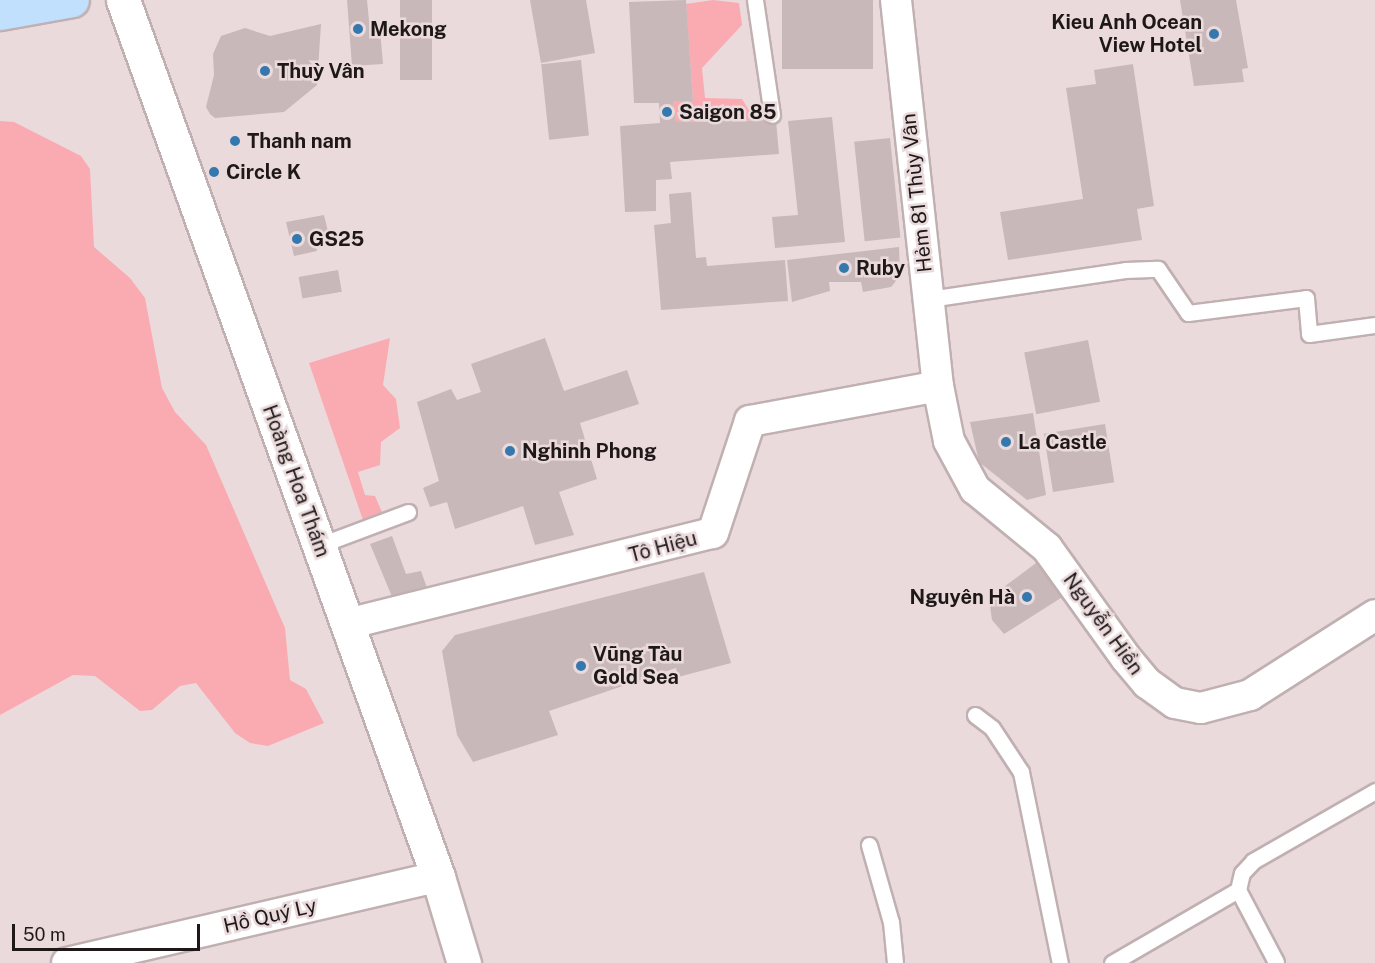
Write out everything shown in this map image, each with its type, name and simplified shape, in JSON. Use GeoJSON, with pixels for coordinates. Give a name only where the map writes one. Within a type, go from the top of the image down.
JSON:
{"type":"FeatureCollection","features":[{"type":"Feature","properties":{"kind":"main road"},"geometry":{"type":"LineString","coordinates":[[0,13],[72,0]]}},
{"type":"Feature","properties":{"kind":"main road","name":"Hoàng Hoa Thám"},"geometry":{"type":"LineString","coordinates":[[123,0],[320,545],[438,878],[465,963]]}},
{"type":"Feature","properties":{"kind":"street","name":"Hẻm 81 Thùy Vân"},"geometry":{"type":"LineString","coordinates":[[896,0],[938,386]]}},
{"type":"Feature","properties":{"kind":"street","name":"Nguyễn Hiền"},"geometry":{"type":"LineString","coordinates":[[938,386],[949,441],[975,489],[1047,548],[1126,658],[1147,683],[1175,703],[1201,708],[1250,695],[1375,615]]}},
{"type":"Feature","properties":{"kind":"street","name":"Tô Hiệu"},"geometry":{"type":"LineString","coordinates":[[347,624],[713,533],[750,421],[938,386]]}},
{"type":"Feature","properties":{"kind":"street","name":"Hồ Quý Ly"},"geometry":{"type":"LineString","coordinates":[[67,963],[438,878]]}},
{"type":"Feature","properties":{"kind":"lane"},"geometry":{"type":"LineString","coordinates":[[755,0],[772,115]]}},
{"type":"Feature","properties":{"kind":"lane"},"geometry":{"type":"LineString","coordinates":[[929,299],[1125,270],[1158,269],[1188,312],[1306,298],[1309,334],[1375,325]]}},
{"type":"Feature","properties":{"kind":"lane"},"geometry":{"type":"LineString","coordinates":[[320,545],[408,512]]}},
{"type":"Feature","properties":{"kind":"lane"},"geometry":{"type":"LineString","coordinates":[[975,715],[992,728],[1021,772],[1060,963]]}},
{"type":"Feature","properties":{"kind":"lane"},"geometry":{"type":"LineString","coordinates":[[1276,962],[1238,890],[1242,873],[1253,861],[1375,791]]}},
{"type":"Feature","properties":{"kind":"lane"},"geometry":{"type":"LineString","coordinates":[[869,845],[891,922],[895,963]]}},
{"type":"Feature","properties":{"kind":"lane"},"geometry":{"type":"LineString","coordinates":[[1112,963],[1238,890]]}},
{"type":"Feature","properties":{"kind":"shaded area"},"geometry":{"type":"Polygon","coordinates":[[[713,0],[739,3],[742,25],[702,68],[705,98],[742,99],[755,120],[676,122],[673,101],[693,101],[686,4],[713,0]]]}},
{"type":"Feature","properties":{"kind":"shaded area"},"geometry":{"type":"Polygon","coordinates":[[[0,121],[14,122],[81,156],[90,169],[94,247],[130,278],[145,298],[162,388],[175,412],[206,445],[285,628],[290,680],[306,689],[324,723],[268,746],[250,743],[235,733],[196,683],[180,686],[152,710],[140,711],[95,676],[73,675],[0,715],[0,121]]]}},
{"type":"Feature","properties":{"kind":"shaded area"},"geometry":{"type":"Polygon","coordinates":[[[390,338],[383,385],[396,399],[400,428],[381,442],[380,465],[358,472],[365,495],[375,496],[382,512],[374,522],[364,523],[309,363],[390,338]]]}},
{"type":"Feature","properties":{"kind":"building"},"geometry":{"type":"Polygon","coordinates":[[[347,0],[367,0],[370,31],[380,30],[383,64],[352,66],[347,0]]]}},
{"type":"Feature","properties":{"kind":"building"},"geometry":{"type":"Polygon","coordinates":[[[400,0],[432,0],[432,80],[400,80],[400,0]]]}},
{"type":"Feature","properties":{"kind":"building"},"geometry":{"type":"Polygon","coordinates":[[[530,0],[586,0],[595,53],[541,63],[530,0]]]}},
{"type":"Feature","properties":{"kind":"building","name":"Saigon 85"},"geometry":{"type":"Polygon","coordinates":[[[686,0],[693,101],[673,101],[676,122],[776,120],[779,154],[670,162],[672,179],[656,180],[656,211],[625,212],[620,126],[660,123],[659,103],[634,103],[629,2],[686,0]]]}},
{"type":"Feature","properties":{"kind":"building"},"geometry":{"type":"Polygon","coordinates":[[[782,0],[873,0],[873,69],[782,69],[782,0]]]}},
{"type":"Feature","properties":{"kind":"building","name":"Kieu Anh Ocean View Hotel"},"geometry":{"type":"Polygon","coordinates":[[[1180,0],[1236,0],[1248,68],[1242,69],[1244,82],[1194,86],[1180,0]]]}},
{"type":"Feature","properties":{"kind":"building","name":"Thuỳ Vân"},"geometry":{"type":"Polygon","coordinates":[[[321,24],[317,85],[284,112],[215,118],[210,114],[206,107],[214,75],[213,54],[221,36],[245,28],[270,36],[321,24]]]}},
{"type":"Feature","properties":{"kind":"building"},"geometry":{"type":"Polygon","coordinates":[[[581,60],[589,136],[549,140],[541,64],[581,60]]]}},
{"type":"Feature","properties":{"kind":"building"},"geometry":{"type":"Polygon","coordinates":[[[1133,64],[1154,206],[1137,209],[1142,240],[1008,260],[1000,212],[1083,199],[1066,88],[1096,84],[1094,70],[1133,64]]]}},
{"type":"Feature","properties":{"kind":"building"},"geometry":{"type":"Polygon","coordinates":[[[832,117],[845,242],[775,248],[772,217],[798,215],[788,121],[832,117]]]}},
{"type":"Feature","properties":{"kind":"building"},"geometry":{"type":"Polygon","coordinates":[[[890,138],[900,237],[865,241],[854,142],[890,138]]]}},
{"type":"Feature","properties":{"kind":"building"},"geometry":{"type":"Polygon","coordinates":[[[691,192],[696,258],[706,257],[707,266],[785,260],[788,301],[661,310],[654,225],[671,223],[669,194],[691,192]]]}},
{"type":"Feature","properties":{"kind":"building"},"geometry":{"type":"Polygon","coordinates":[[[324,215],[330,240],[315,242],[317,251],[294,256],[286,222],[324,215]]]}},
{"type":"Feature","properties":{"kind":"building","name":"Ruby"},"geometry":{"type":"Polygon","coordinates":[[[899,247],[900,276],[891,287],[863,292],[861,282],[829,282],[830,291],[792,302],[787,260],[899,247]]]}},
{"type":"Feature","properties":{"kind":"building"},"geometry":{"type":"Polygon","coordinates":[[[338,270],[342,292],[302,299],[299,277],[338,270]]]}},
{"type":"Feature","properties":{"kind":"building","name":"Nghinh Phong"},"geometry":{"type":"Polygon","coordinates":[[[545,338],[564,391],[627,370],[639,404],[580,423],[597,479],[559,492],[574,535],[535,545],[523,506],[455,529],[447,502],[430,507],[423,488],[439,481],[417,402],[451,389],[457,400],[481,392],[471,364],[545,338]]]}},
{"type":"Feature","properties":{"kind":"building"},"geometry":{"type":"Polygon","coordinates":[[[1088,340],[1100,402],[1036,414],[1024,352],[1088,340]]]}},
{"type":"Feature","properties":{"kind":"building","name":"La Castle"},"geometry":{"type":"Polygon","coordinates":[[[1033,413],[1046,495],[1027,500],[979,462],[970,422],[1033,413]]]}},
{"type":"Feature","properties":{"kind":"building"},"geometry":{"type":"Polygon","coordinates":[[[1105,424],[1114,482],[1053,492],[1044,434],[1105,424]]]}},
{"type":"Feature","properties":{"kind":"building"},"geometry":{"type":"Polygon","coordinates":[[[392,536],[406,574],[421,571],[427,588],[393,599],[370,544],[392,536]]]}},
{"type":"Feature","properties":{"kind":"building","name":"Nguyên Hà"},"geometry":{"type":"Polygon","coordinates":[[[1040,560],[1064,596],[1004,634],[992,620],[989,598],[1040,560]]]}},
{"type":"Feature","properties":{"kind":"building","name":"Vũng Tàu Gold Sea"},"geometry":{"type":"Polygon","coordinates":[[[704,572],[731,663],[678,677],[676,668],[549,711],[558,735],[473,762],[457,735],[442,651],[455,635],[704,572]]]}},
{"type":"Feature","properties":{"kind":"place","name":"Mekong"},"geometry":{"type":"Point","coordinates":[358,29]}},
{"type":"Feature","properties":{"kind":"place","name":"Kieu Anh Ocean View Hotel"},"geometry":{"type":"Point","coordinates":[1214,34]}},
{"type":"Feature","properties":{"kind":"place","name":"Thuỳ Vân"},"geometry":{"type":"Point","coordinates":[265,71]}},
{"type":"Feature","properties":{"kind":"place","name":"Saigon 85"},"geometry":{"type":"Point","coordinates":[667,112]}},
{"type":"Feature","properties":{"kind":"place","name":"Thanh nam"},"geometry":{"type":"Point","coordinates":[235,141]}},
{"type":"Feature","properties":{"kind":"place","name":"Circle K"},"geometry":{"type":"Point","coordinates":[214,172]}},
{"type":"Feature","properties":{"kind":"place","name":"GS25"},"geometry":{"type":"Point","coordinates":[297,239]}},
{"type":"Feature","properties":{"kind":"place","name":"Ruby"},"geometry":{"type":"Point","coordinates":[844,268]}},
{"type":"Feature","properties":{"kind":"place","name":"La Castle"},"geometry":{"type":"Point","coordinates":[1006,442]}},
{"type":"Feature","properties":{"kind":"place","name":"Nghinh Phong"},"geometry":{"type":"Point","coordinates":[510,451]}},
{"type":"Feature","properties":{"kind":"place","name":"Nguyên Hà"},"geometry":{"type":"Point","coordinates":[1027,597]}},
{"type":"Feature","properties":{"kind":"place","name":"Vũng Tàu Gold Sea"},"geometry":{"type":"Point","coordinates":[581,666]}}]}
